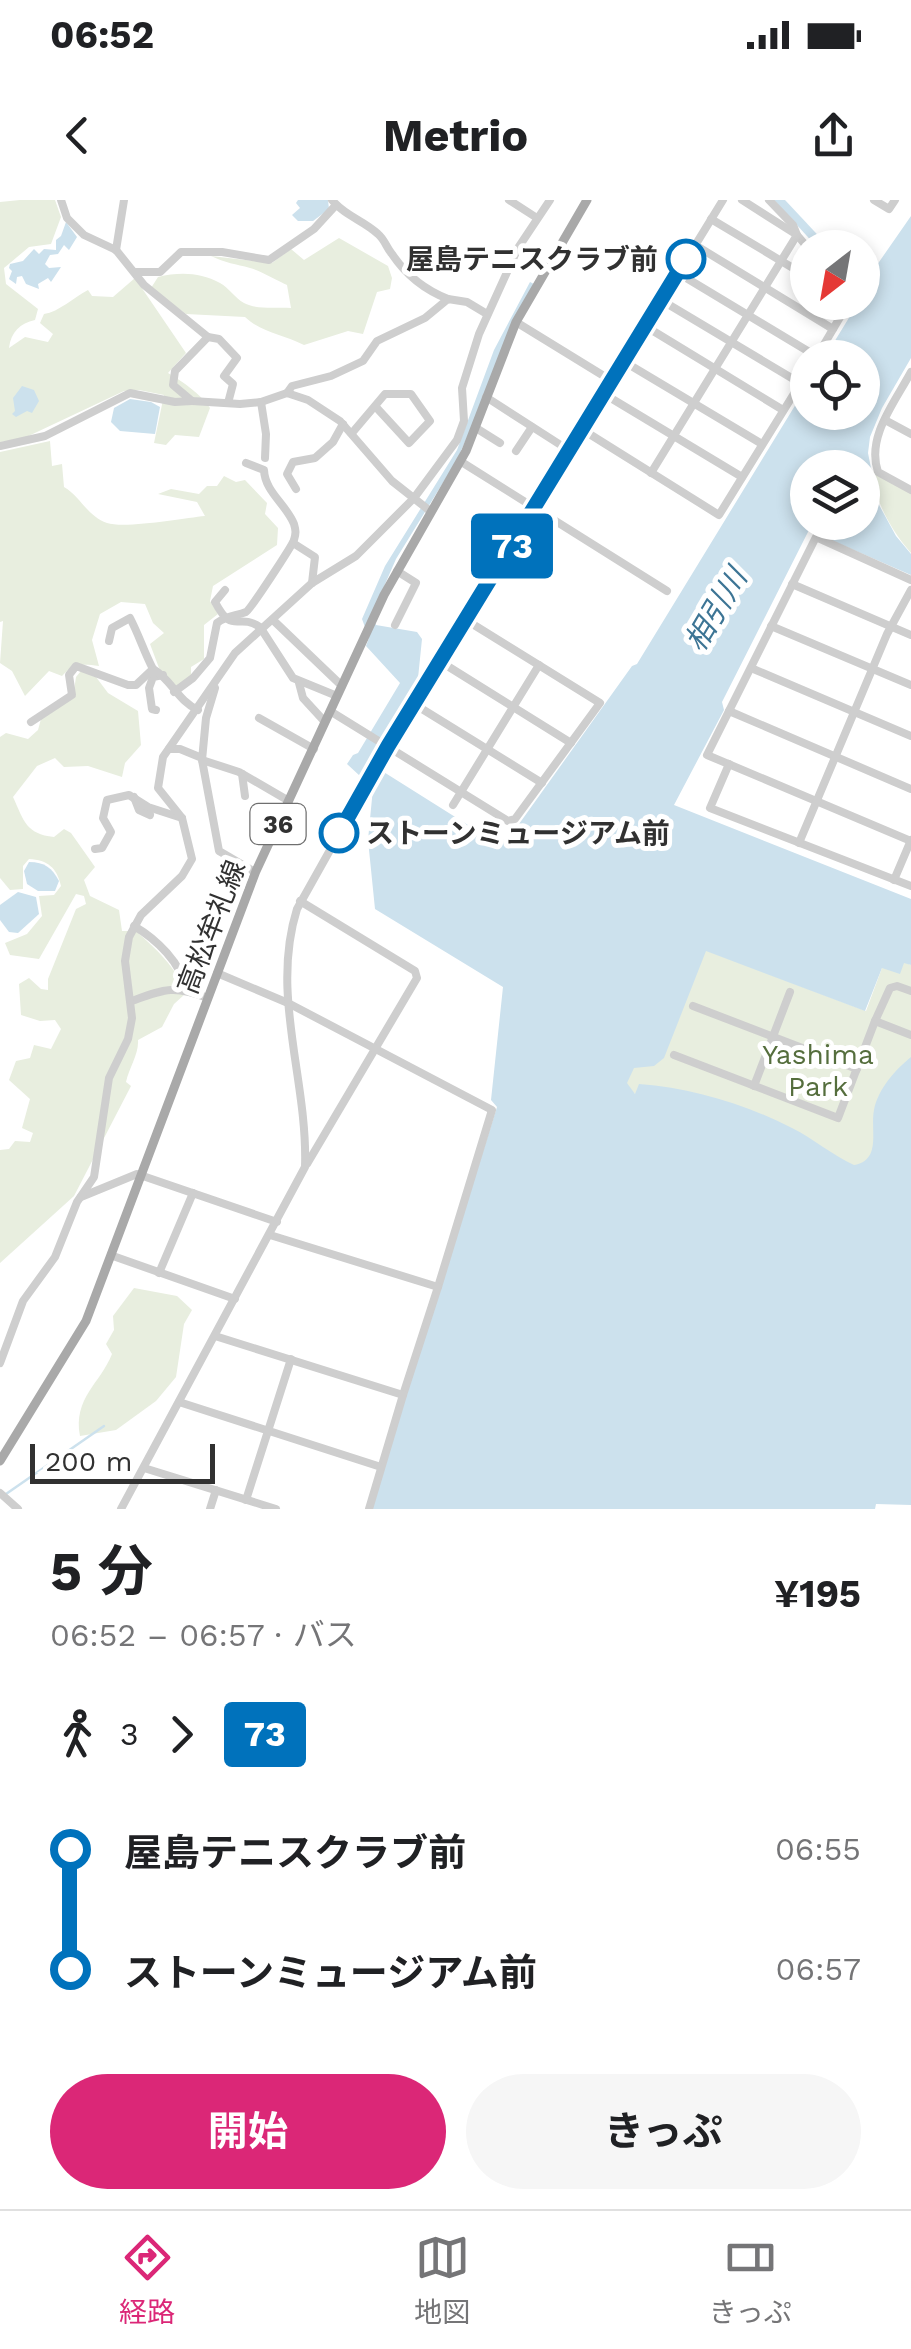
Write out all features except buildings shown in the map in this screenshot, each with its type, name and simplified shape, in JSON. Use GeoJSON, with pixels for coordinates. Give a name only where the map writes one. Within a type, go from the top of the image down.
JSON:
{"type":"FeatureCollection","features":[{"type":"Feature","properties":{"kind":"main road","name":"高松牟礼線"},"geometry":{"type":"LineString","coordinates":[[0,1461],[86,1321],[255,872],[397,571],[460,462],[516,322],[587,200]]}},
{"type":"Feature","properties":{"kind":"street"},"geometry":{"type":"LineString","coordinates":[[61,200],[67,218],[84,235],[116,250],[165,305],[208,337],[219,339],[238,358],[224,376],[233,384],[228,403]]}},
{"type":"Feature","properties":{"kind":"street"},"geometry":{"type":"LineString","coordinates":[[116,250],[124,200]]}},
{"type":"Feature","properties":{"kind":"street"},"geometry":{"type":"LineString","coordinates":[[509,200],[537,218]]}},
{"type":"Feature","properties":{"kind":"street"},"geometry":{"type":"LineString","coordinates":[[255,872],[220,850],[202,759],[206,718],[220,671],[312,583],[356,556],[414,498],[462,431],[462,388],[487,314],[518,248],[550,200]]}},
{"type":"Feature","properties":{"kind":"street"},"geometry":{"type":"LineString","coordinates":[[742,200],[790,231]]}},
{"type":"Feature","properties":{"kind":"street"},"geometry":{"type":"LineString","coordinates":[[769,200],[794,230]]}},
{"type":"Feature","properties":{"kind":"street"},"geometry":{"type":"LineString","coordinates":[[874,200],[889,209],[895,200]]}},
{"type":"Feature","properties":{"kind":"street"},"geometry":{"type":"LineString","coordinates":[[305,1168],[305,1129],[288,1003],[287,949],[300,901],[386,745],[535,509],[721,201]]}},
{"type":"Feature","properties":{"kind":"street"},"geometry":{"type":"LineString","coordinates":[[136,272],[160,272],[181,252],[222,252],[270,260],[314,228],[334,202],[383,239],[423,289],[448,299],[457,298],[487,314]]}},
{"type":"Feature","properties":{"kind":"street"},"geometry":{"type":"LineString","coordinates":[[712,219],[790,266]]}},
{"type":"Feature","properties":{"kind":"street"},"geometry":{"type":"LineString","coordinates":[[695,245],[833,329]]}},
{"type":"Feature","properties":{"kind":"street"},"geometry":{"type":"LineString","coordinates":[[651,472],[790,246]]}},
{"type":"Feature","properties":{"kind":"street"},"geometry":{"type":"LineString","coordinates":[[678,272],[790,341]]}},
{"type":"Feature","properties":{"kind":"street"},"geometry":{"type":"LineString","coordinates":[[288,393],[292,386],[331,376],[364,361],[377,341],[425,318],[448,299]]}},
{"type":"Feature","properties":{"kind":"street"},"geometry":{"type":"LineString","coordinates":[[661,300],[790,377]]}},
{"type":"Feature","properties":{"kind":"street"},"geometry":{"type":"LineString","coordinates":[[826,340],[839,320]]}},
{"type":"Feature","properties":{"kind":"street"},"geometry":{"type":"LineString","coordinates":[[516,322],[612,380]]}},
{"type":"Feature","properties":{"kind":"street"},"geometry":{"type":"LineString","coordinates":[[645,326],[784,410]]}},
{"type":"Feature","properties":{"kind":"street"},"geometry":{"type":"LineString","coordinates":[[192,400],[172,385],[172,378],[208,337]]}},
{"type":"Feature","properties":{"kind":"street"},"geometry":{"type":"LineString","coordinates":[[624,361],[762,444]]}},
{"type":"Feature","properties":{"kind":"street"},"geometry":{"type":"LineString","coordinates":[[910,377],[874,447],[877,469],[911,490]]}},
{"type":"Feature","properties":{"kind":"street"},"geometry":{"type":"LineString","coordinates":[[0,446],[45,436],[130,393],[175,402],[228,403],[261,402],[288,393],[308,400],[343,424],[392,481],[430,512]]}},
{"type":"Feature","properties":{"kind":"street"},"geometry":{"type":"LineString","coordinates":[[352,433],[374,406],[384,394],[411,394],[430,421],[409,443],[374,406]]}},
{"type":"Feature","properties":{"kind":"street"},"geometry":{"type":"LineString","coordinates":[[604,394],[742,477]]}},
{"type":"Feature","properties":{"kind":"street"},"geometry":{"type":"LineString","coordinates":[[486,397],[570,451]]}},
{"type":"Feature","properties":{"kind":"street"},"geometry":{"type":"LineString","coordinates":[[583,430],[719,515],[790,400]]}},
{"type":"Feature","properties":{"kind":"street"},"geometry":{"type":"LineString","coordinates":[[261,402],[266,434],[264,458]]}},
{"type":"Feature","properties":{"kind":"street"},"geometry":{"type":"LineString","coordinates":[[885,420],[911,434]]}},
{"type":"Feature","properties":{"kind":"street"},"geometry":{"type":"LineString","coordinates":[[296,489],[287,474],[292,462],[316,458],[333,442],[343,424]]}},
{"type":"Feature","properties":{"kind":"street"},"geometry":{"type":"LineString","coordinates":[[516,451],[532,426]]}},
{"type":"Feature","properties":{"kind":"street"},"geometry":{"type":"LineString","coordinates":[[476,428],[500,443]]}},
{"type":"Feature","properties":{"kind":"street"},"geometry":{"type":"LineString","coordinates":[[460,462],[667,592]]}},
{"type":"Feature","properties":{"kind":"street"},"geometry":{"type":"LineString","coordinates":[[174,692],[194,678],[210,658],[216,623],[253,606],[293,544],[293,523],[269,489],[264,470],[246,463]]}},
{"type":"Feature","properties":{"kind":"street"},"geometry":{"type":"LineString","coordinates":[[894,880],[911,841],[708,755],[816,537],[911,580]]}},
{"type":"Feature","properties":{"kind":"street"},"geometry":{"type":"LineString","coordinates":[[293,544],[315,557],[312,583]]}},
{"type":"Feature","properties":{"kind":"street"},"geometry":{"type":"LineString","coordinates":[[395,624],[416,582],[397,571]]}},
{"type":"Feature","properties":{"kind":"street"},"geometry":{"type":"LineString","coordinates":[[792,584],[911,635]]}},
{"type":"Feature","properties":{"kind":"street"},"geometry":{"type":"LineString","coordinates":[[225,590],[215,602],[224,618],[230,622],[253,622],[285,669],[300,682],[337,696]]}},
{"type":"Feature","properties":{"kind":"street"},"geometry":{"type":"LineString","coordinates":[[799,843],[891,626],[911,590]]}},
{"type":"Feature","properties":{"kind":"street"},"geometry":{"type":"LineString","coordinates":[[109,641],[112,628],[130,618],[144,656],[174,692],[198,710]]}},
{"type":"Feature","properties":{"kind":"street"},"geometry":{"type":"LineString","coordinates":[[273,620],[342,686]]}},
{"type":"Feature","properties":{"kind":"street"},"geometry":{"type":"LineString","coordinates":[[330,711],[508,821],[515,819],[600,703],[466,620]]}},
{"type":"Feature","properties":{"kind":"street"},"geometry":{"type":"LineString","coordinates":[[772,626],[911,685]]}},
{"type":"Feature","properties":{"kind":"street"},"geometry":{"type":"LineString","coordinates":[[440,662],[571,743]]}},
{"type":"Feature","properties":{"kind":"street"},"geometry":{"type":"LineString","coordinates":[[452,805],[538,665]]}},
{"type":"Feature","properties":{"kind":"street"},"geometry":{"type":"LineString","coordinates":[[31,722],[72,695],[69,676],[76,666],[128,685],[136,685],[154,669]]}},
{"type":"Feature","properties":{"kind":"street"},"geometry":{"type":"LineString","coordinates":[[750,668],[911,736]]}},
{"type":"Feature","properties":{"kind":"street"},"geometry":{"type":"LineString","coordinates":[[156,710],[152,709],[149,688],[154,677],[163,675]]}},
{"type":"Feature","properties":{"kind":"street"},"geometry":{"type":"LineString","coordinates":[[0,1363],[23,1301],[55,1258],[98,1163],[109,1078],[128,1039],[132,1000],[125,961],[129,936],[190,865],[192,850],[182,818],[158,788],[163,757],[218,681]]}},
{"type":"Feature","properties":{"kind":"street"},"geometry":{"type":"LineString","coordinates":[[300,682],[303,698],[325,722]]}},
{"type":"Feature","properties":{"kind":"street"},"geometry":{"type":"LineString","coordinates":[[414,704],[542,783]]}},
{"type":"Feature","properties":{"kind":"street"},"geometry":{"type":"LineString","coordinates":[[729,711],[911,788]]}},
{"type":"Feature","properties":{"kind":"street"},"geometry":{"type":"LineString","coordinates":[[259,718],[314,749]]}},
{"type":"Feature","properties":{"kind":"street"},"geometry":{"type":"LineString","coordinates":[[169,749],[242,774],[289,800]]}},
{"type":"Feature","properties":{"kind":"street"},"geometry":{"type":"LineString","coordinates":[[729,764],[710,808],[911,886]]}},
{"type":"Feature","properties":{"kind":"street"},"geometry":{"type":"LineString","coordinates":[[242,774],[245,796]]}},
{"type":"Feature","properties":{"kind":"street"},"geometry":{"type":"LineString","coordinates":[[95,849],[107,843],[111,832],[102,818],[107,800],[134,796],[148,807],[182,818]]}},
{"type":"Feature","properties":{"kind":"street"},"geometry":{"type":"LineString","coordinates":[[134,796],[139,810],[150,815]]}},
{"type":"Feature","properties":{"kind":"street"},"geometry":{"type":"LineString","coordinates":[[121,1509],[305,1168],[417,978],[415,972],[300,901]]}},
{"type":"Feature","properties":{"kind":"street"},"geometry":{"type":"LineString","coordinates":[[134,926],[152,938],[176,965],[186,990]]}},
{"type":"Feature","properties":{"kind":"street"},"geometry":{"type":"LineString","coordinates":[[217,973],[288,1003],[492,1110],[369,1509]]}},
{"type":"Feature","properties":{"kind":"street"},"geometry":{"type":"LineString","coordinates":[[132,1000],[170,988],[208,998]]}},
{"type":"Feature","properties":{"kind":"street"},"geometry":{"type":"LineString","coordinates":[[674,1055],[838,1118],[890,988],[911,991]]}},
{"type":"Feature","properties":{"kind":"street"},"geometry":{"type":"LineString","coordinates":[[754,1086],[790,992]]}},
{"type":"Feature","properties":{"kind":"street"},"geometry":{"type":"LineString","coordinates":[[693,1006],[856,1069]]}},
{"type":"Feature","properties":{"kind":"street"},"geometry":{"type":"LineString","coordinates":[[875,1021],[911,1035]]}},
{"type":"Feature","properties":{"kind":"street"},"geometry":{"type":"LineString","coordinates":[[81,1197],[137,1174],[278,1222]]}},
{"type":"Feature","properties":{"kind":"street"},"geometry":{"type":"LineString","coordinates":[[158,1273],[193,1193]]}},
{"type":"Feature","properties":{"kind":"street"},"geometry":{"type":"LineString","coordinates":[[270,1235],[438,1288]]}},
{"type":"Feature","properties":{"kind":"street"},"geometry":{"type":"LineString","coordinates":[[113,1256],[235,1300]]}},
{"type":"Feature","properties":{"kind":"street"},"geometry":{"type":"LineString","coordinates":[[215,1336],[403,1395]]}},
{"type":"Feature","properties":{"kind":"street"},"geometry":{"type":"LineString","coordinates":[[246,1500],[290,1359]]}},
{"type":"Feature","properties":{"kind":"street"},"geometry":{"type":"LineString","coordinates":[[179,1402],[381,1467]]}},
{"type":"Feature","properties":{"kind":"street"},"geometry":{"type":"LineString","coordinates":[[144,1468],[276,1509]]}},
{"type":"Feature","properties":{"kind":"street"},"geometry":{"type":"LineString","coordinates":[[210,1509],[216,1490]]}},
{"type":"Feature","properties":{"kind":"green space"},"geometry":{"type":"Polygon","coordinates":[[[55,200],[61,217],[51,244],[29,247],[4,268],[6,284],[38,309],[35,320],[14,333],[9,348],[25,337],[48,342],[53,334],[40,323],[44,314],[88,290],[92,296],[113,297],[135,278],[186,353],[168,373],[197,393],[210,408],[199,437],[175,435],[166,445],[154,443],[164,395],[139,390],[124,391],[20,440],[0,442],[0,202],[55,200]]]}},
{"type":"Feature","properties":{"kind":"green space"},"geometry":{"type":"Polygon","coordinates":[[[339,238],[388,266],[392,278],[390,289],[377,292],[363,334],[348,331],[304,345],[245,317],[186,314],[151,288],[158,277],[197,275],[220,283],[249,305],[291,308],[287,285],[254,269],[211,256],[272,263],[291,249],[304,260],[339,238]]]}},
{"type":"Feature","properties":{"kind":"green space"},"geometry":{"type":"Polygon","coordinates":[[[50,441],[52,466],[62,464],[64,487],[107,523],[140,524],[205,516],[197,502],[158,494],[171,489],[199,494],[207,486],[217,486],[224,476],[236,482],[245,480],[267,503],[265,514],[278,528],[277,545],[213,586],[210,601],[218,614],[204,625],[204,659],[191,667],[191,677],[175,687],[159,668],[150,644],[164,633],[153,623],[145,604],[121,602],[100,614],[92,640],[99,666],[79,665],[62,676],[49,671],[25,696],[12,671],[0,663],[0,452],[50,441]]]}},
{"type":"Feature","properties":{"kind":"green space"},"geometry":{"type":"Polygon","coordinates":[[[880,474],[911,492],[911,553],[892,527],[882,508],[880,474]]]}},
{"type":"Feature","properties":{"kind":"green space"},"geometry":{"type":"Polygon","coordinates":[[[81,671],[96,677],[108,693],[138,711],[141,745],[125,763],[122,777],[88,766],[64,767],[55,758],[37,766],[13,797],[23,819],[37,833],[54,837],[64,829],[71,833],[95,867],[84,880],[90,896],[119,910],[122,931],[136,931],[158,952],[177,975],[185,994],[174,1004],[162,1027],[138,1040],[126,1082],[131,1086],[74,1196],[0,1263],[0,1150],[9,1149],[15,1141],[30,1142],[33,1133],[22,1128],[30,1099],[9,1080],[16,1061],[30,1058],[34,1045],[51,1049],[61,1029],[55,1020],[40,1021],[21,1015],[19,984],[29,978],[48,990],[48,979],[76,909],[86,904],[84,896],[76,894],[39,959],[10,955],[5,943],[27,934],[42,916],[39,896],[54,895],[61,886],[51,866],[29,859],[23,866],[23,889],[10,890],[0,878],[0,737],[6,733],[28,739],[38,730],[41,719],[73,697],[76,677],[81,671]]]}},
{"type":"Feature","properties":{"kind":"green space","name":"Yashima Park"},"geometry":{"type":"Polygon","coordinates":[[[705,950],[866,1011],[882,968],[904,962],[911,965],[911,1064],[882,1149],[857,1171],[636,1095],[626,1086],[626,1075],[705,950]]]}},
{"type":"Feature","properties":{"kind":"green space"},"geometry":{"type":"Polygon","coordinates":[[[134,1288],[177,1296],[192,1310],[184,1324],[176,1377],[156,1401],[116,1430],[80,1436],[80,1411],[112,1354],[106,1344],[114,1330],[113,1316],[134,1288]]]}},
{"type":"Feature","properties":{"kind":"water"},"geometry":{"type":"Polygon","coordinates":[[[298,200],[328,200],[329,209],[313,221],[298,221],[292,215],[300,208],[298,200]]]}},
{"type":"Feature","properties":{"kind":"water"},"geometry":{"type":"Polygon","coordinates":[[[774,200],[785,200],[813,230],[801,230],[774,200]]]}},
{"type":"Feature","properties":{"kind":"water"},"geometry":{"type":"Polygon","coordinates":[[[911,216],[911,358],[880,413],[880,340],[835,340],[848,320],[880,320],[880,261],[911,216]]]}},
{"type":"Feature","properties":{"kind":"water"},"geometry":{"type":"Polygon","coordinates":[[[66,222],[77,237],[69,250],[64,245],[58,254],[50,255],[45,264],[49,268],[61,267],[51,282],[48,278],[38,284],[39,289],[26,284],[22,276],[17,277],[16,284],[9,279],[10,264],[23,261],[34,249],[39,254],[44,249],[56,250],[56,240],[66,222]]]}},
{"type":"Feature","properties":{"kind":"water","name":"相引川"},"geometry":{"type":"Polygon","coordinates":[[[530,282],[534,284],[457,460],[396,559],[372,614],[376,625],[417,632],[422,639],[417,688],[371,764],[495,842],[509,838],[637,664],[790,414],[790,430],[873,430],[868,450],[790,450],[790,540],[804,540],[722,702],[724,710],[674,805],[911,899],[911,965],[904,963],[900,974],[882,968],[865,1011],[706,951],[664,1058],[654,1066],[634,1068],[627,1083],[635,1094],[639,1084],[659,1086],[737,1105],[792,1128],[854,1165],[863,1162],[872,1151],[874,1110],[879,1095],[911,1057],[911,1505],[876,1504],[875,1509],[370,1509],[497,1107],[491,1100],[503,987],[375,909],[368,840],[373,788],[347,764],[358,753],[400,683],[366,646],[369,638],[362,619],[385,566],[457,450],[494,350],[530,282]]]}},
{"type":"Feature","properties":{"kind":"water"},"geometry":{"type":"Polygon","coordinates":[[[22,386],[34,390],[39,401],[32,413],[27,411],[16,417],[12,414],[13,398],[22,386]]]}},
{"type":"Feature","properties":{"kind":"water"},"geometry":{"type":"Polygon","coordinates":[[[130,399],[160,407],[155,434],[120,431],[111,422],[114,408],[130,399]]]}},
{"type":"Feature","properties":{"kind":"water"},"geometry":{"type":"Polygon","coordinates":[[[880,507],[911,554],[911,575],[831,540],[880,540],[880,507]]]}},
{"type":"Feature","properties":{"kind":"water"},"geometry":{"type":"Polygon","coordinates":[[[29,862],[44,865],[54,873],[59,881],[55,891],[38,891],[27,884],[24,871],[29,862]]]}},
{"type":"Feature","properties":{"kind":"water"},"geometry":{"type":"Polygon","coordinates":[[[18,892],[36,897],[39,914],[18,933],[9,932],[0,920],[0,905],[18,892]]]}},
{"type":"Feature","properties":{"kind":"waterway"},"geometry":{"type":"LineString","coordinates":[[6,1494],[104,1426]]}},
{"type":"Feature","properties":{"kind":"bus line","name":"73"},"geometry":{"type":"LineString","coordinates":[[339,833],[388,746],[686,259]]}},
{"type":"Feature","properties":{"kind":"place","name":"屋島テニスクラブ前"},"geometry":{"type":"Point","coordinates":[686,259]}},
{"type":"Feature","properties":{"kind":"place","name":"ストーンミュージアム前"},"geometry":{"type":"Point","coordinates":[339,833]}}]}
